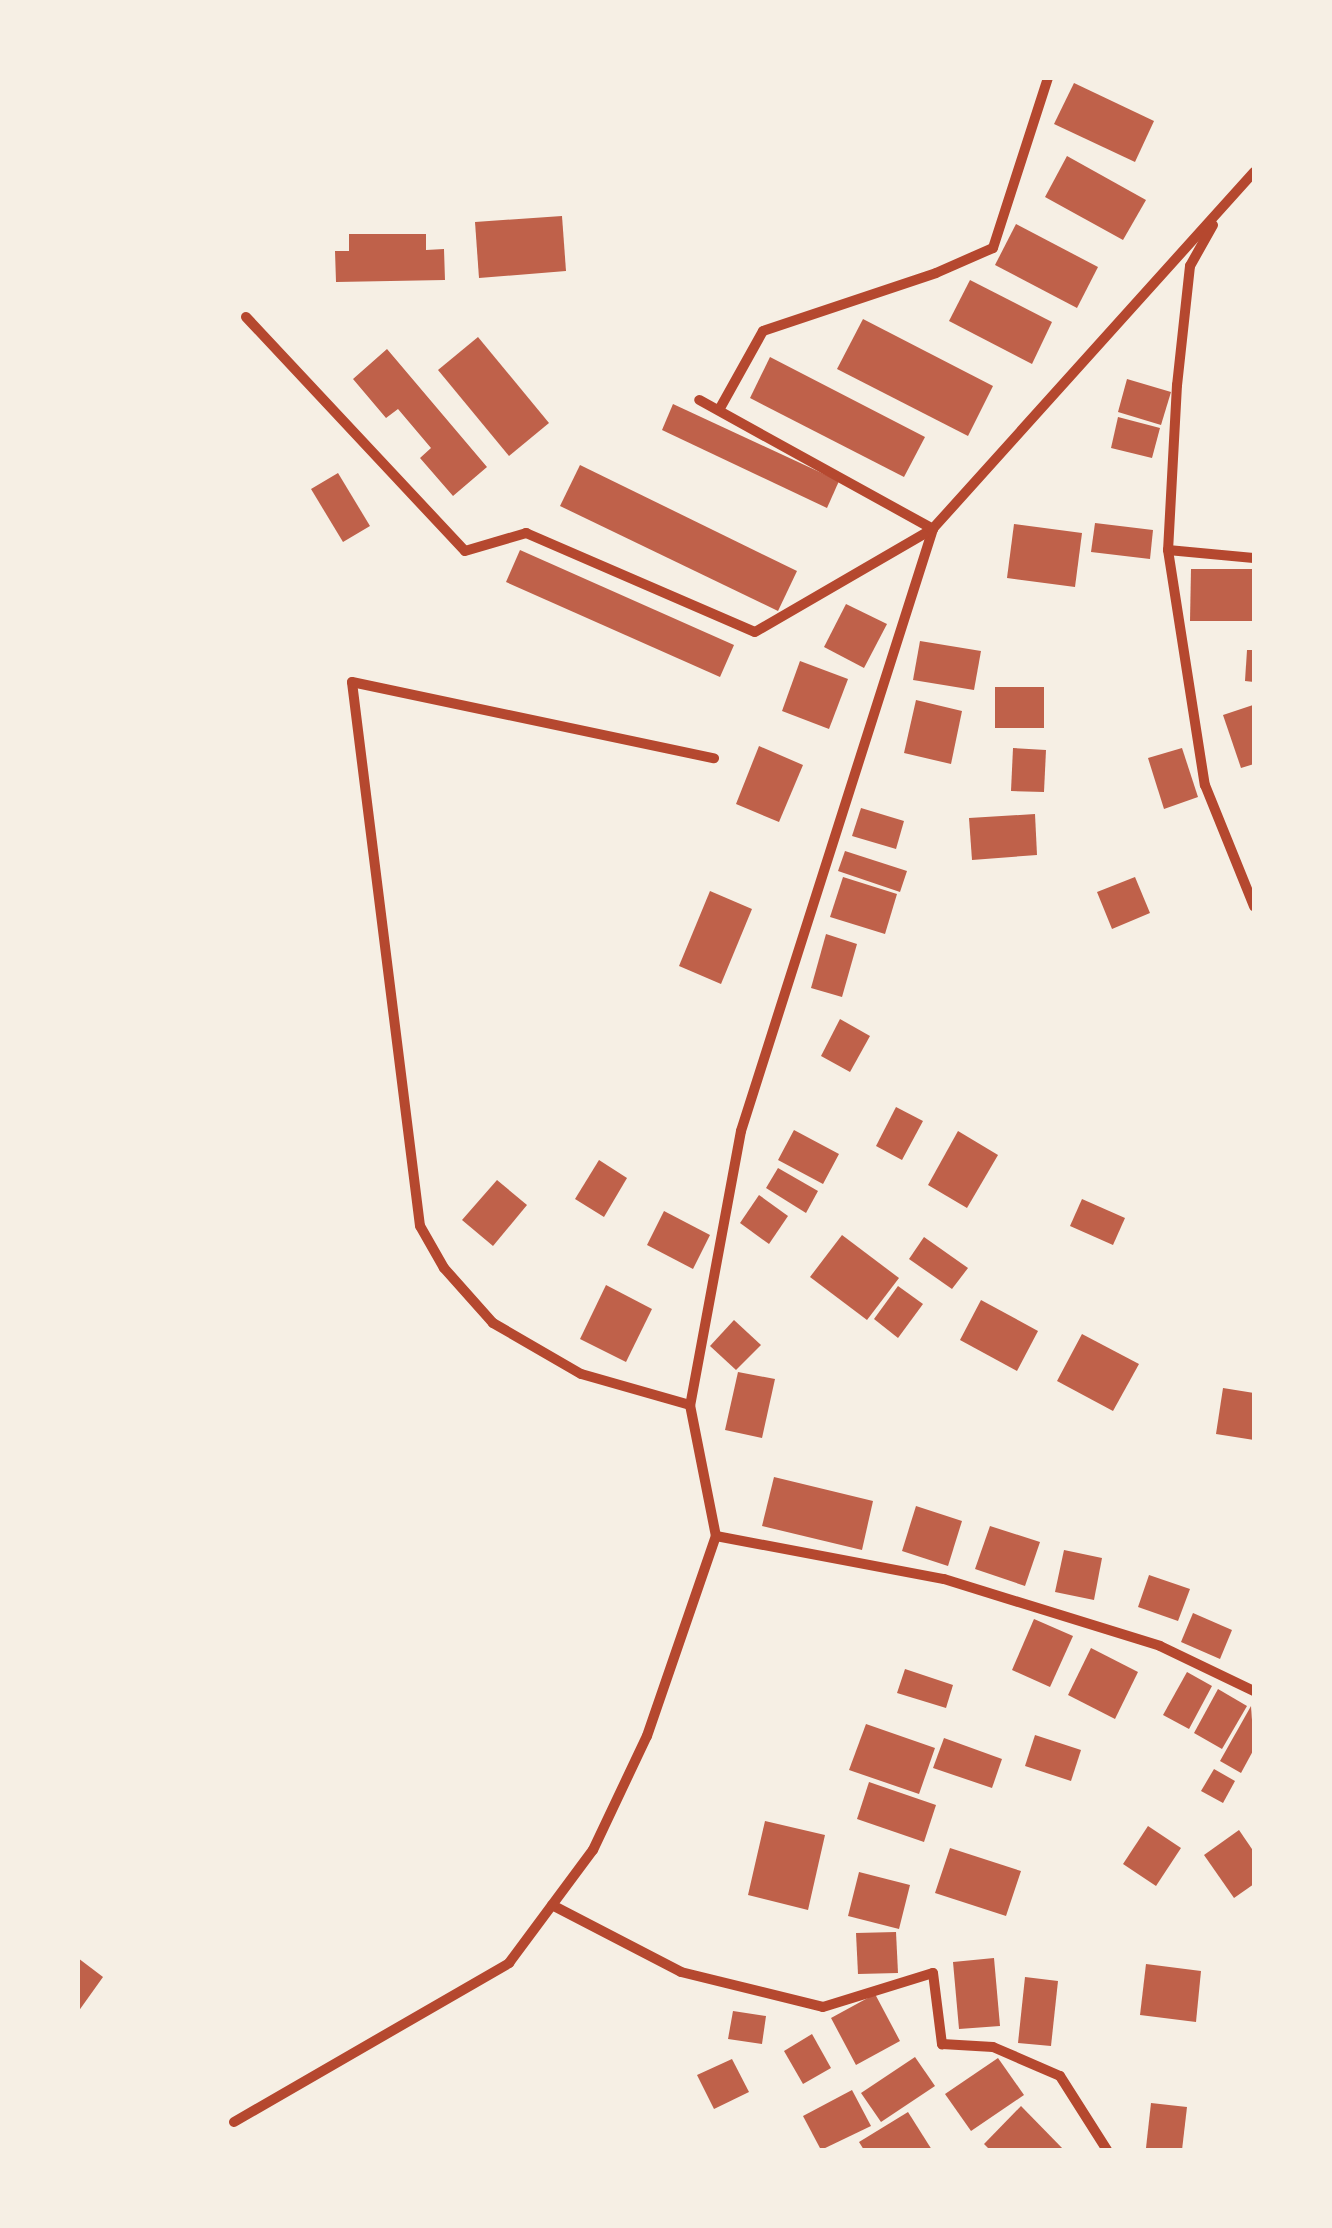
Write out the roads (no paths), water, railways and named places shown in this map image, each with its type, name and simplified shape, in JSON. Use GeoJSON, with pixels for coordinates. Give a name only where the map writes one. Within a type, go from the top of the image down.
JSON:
{"type":"FeatureCollection","features":[{"type":"Feature","properties":{"kind":"street"},"geometry":{"type":"LineString","coordinates":[[719,410],[763,331],[936,273],[993,248],[1048,78]]}},
{"type":"Feature","properties":{"kind":"street"},"geometry":{"type":"LineString","coordinates":[[246,318],[465,551],[526,533],[755,632],[933,530],[1254,172]]}},
{"type":"Feature","properties":{"kind":"street"},"geometry":{"type":"LineString","coordinates":[[1224,206],[1190,266],[1177,385],[1168,550],[1205,785],[1254,906]]}},
{"type":"Feature","properties":{"kind":"street"},"geometry":{"type":"LineString","coordinates":[[699,400],[933,530]]}},
{"type":"Feature","properties":{"kind":"street"},"geometry":{"type":"LineString","coordinates":[[234,2122],[510,1963],[593,1850],[647,1736],[716,1536],[690,1405],[741,1131],[933,530]]}},
{"type":"Feature","properties":{"kind":"street"},"geometry":{"type":"LineString","coordinates":[[1168,550],[1254,558]]}},
{"type":"Feature","properties":{"kind":"street"},"geometry":{"type":"LineString","coordinates":[[690,1405],[581,1374],[493,1323],[444,1268],[420,1226],[352,682],[714,758]]}},
{"type":"Feature","properties":{"kind":"street"},"geometry":{"type":"LineString","coordinates":[[716,1536],[944,1579],[1160,1646],[1254,1691]]}},
{"type":"Feature","properties":{"kind":"street"},"geometry":{"type":"LineString","coordinates":[[552,1905],[681,1972],[823,2008],[933,1973],[942,2044],[993,2046],[1060,2076],[1108,2150]]}}]}
